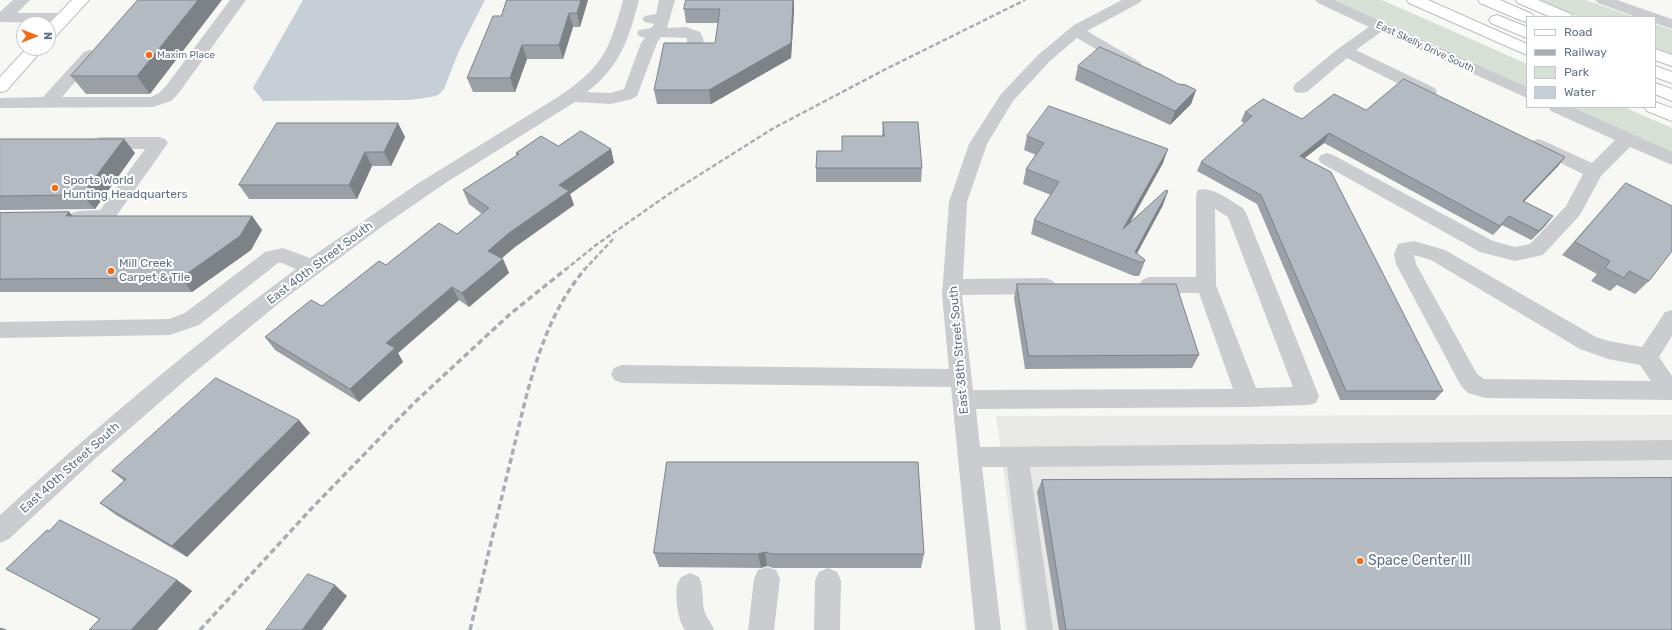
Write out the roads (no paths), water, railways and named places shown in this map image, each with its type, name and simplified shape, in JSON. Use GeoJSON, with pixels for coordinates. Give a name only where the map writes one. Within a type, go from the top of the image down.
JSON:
{"type":"FeatureCollection","features":[{"type":"Feature","properties":{"kind":"main road"},"geometry":{"type":"LineString","coordinates":[[56,26],[81,0]]}},
{"type":"Feature","properties":{"kind":"main road"},"geometry":{"type":"LineString","coordinates":[[1416,0],[1526,50]]}},
{"type":"Feature","properties":{"kind":"main road"},"geometry":{"type":"LineString","coordinates":[[1450,0],[1526,33]]}},
{"type":"Feature","properties":{"kind":"main road"},"geometry":{"type":"LineString","coordinates":[[1486,0],[1526,17]]}},
{"type":"Feature","properties":{"kind":"main road"},"geometry":{"type":"LineString","coordinates":[[1524,0],[1563,16]]}},
{"type":"Feature","properties":{"kind":"main road"},"geometry":{"type":"LineString","coordinates":[[1656,54],[1672,61]]}},
{"type":"Feature","properties":{"kind":"main road"},"geometry":{"type":"LineString","coordinates":[[0,86],[28,56]]}},
{"type":"Feature","properties":{"kind":"main road"},"geometry":{"type":"LineString","coordinates":[[1656,71],[1672,78]]}},
{"type":"Feature","properties":{"kind":"main road"},"geometry":{"type":"LineString","coordinates":[[1656,88],[1672,96]]}},
{"type":"Feature","properties":{"kind":"main road"},"geometry":{"type":"LineString","coordinates":[[1656,108],[1672,115]]}},
{"type":"Feature","properties":{"kind":"street"},"geometry":{"type":"LineString","coordinates":[[22,0],[3,18],[64,18]]}},
{"type":"Feature","properties":{"kind":"street"},"geometry":{"type":"LineString","coordinates":[[0,103],[153,102],[165,97],[172,90],[238,0]]}},
{"type":"Feature","properties":{"kind":"street","name":"East 40th Street South"},"geometry":{"type":"LineString","coordinates":[[0,531],[154,393],[312,267],[428,186],[572,96],[594,78],[610,61],[615,52],[631,0]]}},
{"type":"Feature","properties":{"kind":"street"},"geometry":{"type":"LineString","coordinates":[[572,96],[615,98],[627,96],[631,92],[648,43],[660,25],[667,0]]}},
{"type":"Feature","properties":{"kind":"street","name":"East 38th Street South"},"geometry":{"type":"LineString","coordinates":[[988,630],[952,295],[958,202],[978,144],[1007,98],[1044,58],[1076,31],[1134,0]]}},
{"type":"Feature","properties":{"kind":"street","name":"East Skelly Drive South"},"geometry":{"type":"LineString","coordinates":[[1323,0],[1526,93]]}},
{"type":"Feature","properties":{"kind":"street"},"geometry":{"type":"LineString","coordinates":[[1603,0],[1648,16]]}},
{"type":"Feature","properties":{"kind":"street"},"geometry":{"type":"LineString","coordinates":[[1656,18],[1672,24]]}},
{"type":"Feature","properties":{"kind":"street"},"geometry":{"type":"LineString","coordinates":[[624,26],[660,25],[686,32],[694,35],[696,41],[695,46]]}},
{"type":"Feature","properties":{"kind":"street"},"geometry":{"type":"LineString","coordinates":[[1301,88],[1345,51],[1380,26]]}},
{"type":"Feature","properties":{"kind":"street"},"geometry":{"type":"LineString","coordinates":[[1076,31],[1148,74]]}},
{"type":"Feature","properties":{"kind":"street"},"geometry":{"type":"LineString","coordinates":[[48,102],[98,46]]}},
{"type":"Feature","properties":{"kind":"street"},"geometry":{"type":"LineString","coordinates":[[1345,51],[1440,98]]}},
{"type":"Feature","properties":{"kind":"street"},"geometry":{"type":"LineString","coordinates":[[615,52],[645,54]]}},
{"type":"Feature","properties":{"kind":"street"},"geometry":{"type":"LineString","coordinates":[[1559,108],[1672,159]]}},
{"type":"Feature","properties":{"kind":"street"},"geometry":{"type":"LineString","coordinates":[[1523,138],[1594,172]]}},
{"type":"Feature","properties":{"kind":"street"},"geometry":{"type":"LineString","coordinates":[[1327,159],[1486,247],[1515,254],[1536,250],[1573,210],[1594,172],[1627,139]]}},
{"type":"Feature","properties":{"kind":"street"},"geometry":{"type":"LineString","coordinates":[[60,218],[106,217],[159,143],[79,144]]}},
{"type":"Feature","properties":{"kind":"street"},"geometry":{"type":"LineString","coordinates":[[963,400],[1248,398],[1308,396],[1236,213],[1205,195],[1206,285],[1248,398]]}},
{"type":"Feature","properties":{"kind":"street"},"geometry":{"type":"LineString","coordinates":[[1414,248],[1438,255],[1588,343],[1608,350],[1647,357],[1671,391],[1485,389],[1476,386],[1469,380],[1406,264],[1404,254],[1405,249],[1414,248]]}},
{"type":"Feature","properties":{"kind":"street"},"geometry":{"type":"LineString","coordinates":[[0,330],[170,327],[192,319],[272,257],[283,255],[312,267]]}},
{"type":"Feature","properties":{"kind":"street"},"geometry":{"type":"LineString","coordinates":[[1127,285],[1206,285]]}},
{"type":"Feature","properties":{"kind":"street"},"geometry":{"type":"LineString","coordinates":[[952,287],[1063,286]]}},
{"type":"Feature","properties":{"kind":"street"},"geometry":{"type":"LineString","coordinates":[[1647,357],[1672,318]]}},
{"type":"Feature","properties":{"kind":"street"},"geometry":{"type":"LineString","coordinates":[[622,374],[961,378]]}},
{"type":"Feature","properties":{"kind":"street"},"geometry":{"type":"LineString","coordinates":[[969,457],[1672,450]]}},
{"type":"Feature","properties":{"kind":"street"},"geometry":{"type":"LineString","coordinates":[[1017,456],[1040,630]]}},
{"type":"Feature","properties":{"kind":"street"},"geometry":{"type":"LineString","coordinates":[[761,630],[767,579]]}},
{"type":"Feature","properties":{"kind":"street"},"geometry":{"type":"LineString","coordinates":[[827,630],[828,581]]}},
{"type":"Feature","properties":{"kind":"street"},"geometry":{"type":"LineString","coordinates":[[690,586],[692,618],[701,630]]}},
{"type":"Feature","properties":{"kind":"water"},"geometry":{"type":"Polygon","coordinates":[[[303,0],[485,0],[459,51],[444,89],[438,95],[410,100],[263,101],[253,88],[303,0]]]}},
{"type":"Feature","properties":{"kind":"railway"},"geometry":{"type":"LineString","coordinates":[[565,270],[596,245],[669,194],[772,129],[884,70],[1025,0]]}},
{"type":"Feature","properties":{"kind":"railway"},"geometry":{"type":"LineString","coordinates":[[584,270],[615,237]]}},
{"type":"Feature","properties":{"kind":"railway"},"geometry":{"type":"LineString","coordinates":[[200,630],[311,509],[415,402],[509,315],[566,269]]}},
{"type":"Feature","properties":{"kind":"railway"},"geometry":{"type":"LineString","coordinates":[[470,630],[523,409],[537,360],[546,335],[557,312],[585,269]]}},
{"type":"Feature","properties":{"kind":"place","name":"Maxim Place"},"geometry":{"type":"Point","coordinates":[149,55]}},
{"type":"Feature","properties":{"kind":"place","name":"Sports World Hunting Headquarters"},"geometry":{"type":"Point","coordinates":[55,188]}},
{"type":"Feature","properties":{"kind":"place","name":"Mill Creek Carpet & Tile"},"geometry":{"type":"Point","coordinates":[111,271]}},
{"type":"Feature","properties":{"kind":"place","name":"Space Center III"},"geometry":{"type":"Point","coordinates":[1360,561]}}]}
